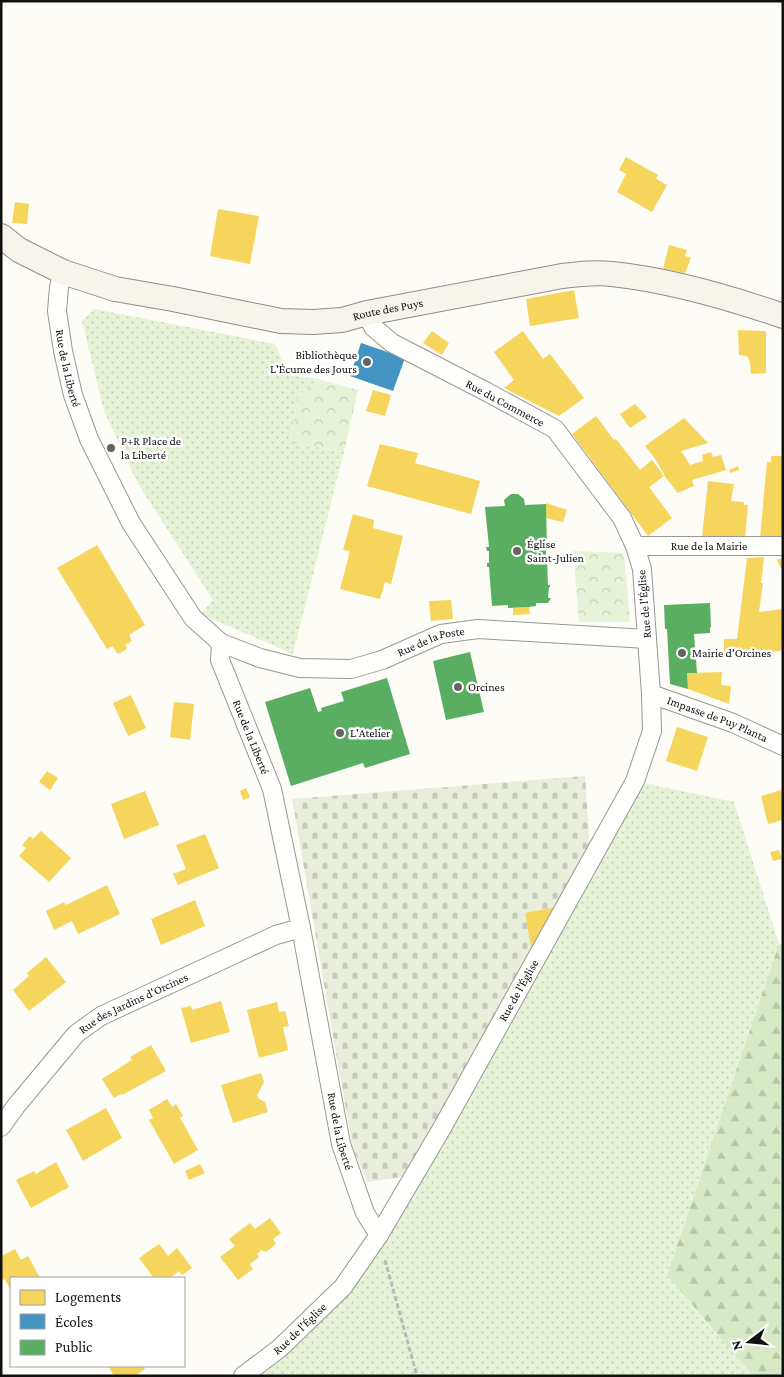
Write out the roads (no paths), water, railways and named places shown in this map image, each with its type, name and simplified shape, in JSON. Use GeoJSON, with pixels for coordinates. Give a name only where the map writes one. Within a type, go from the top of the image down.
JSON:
{"type":"FeatureCollection","features":[{"type":"Feature","properties":{"kind":"main road","name":"Route des Puys"},"geometry":{"type":"LineString","coordinates":[[1,236],[19,250],[63,272],[115,289],[281,321],[313,322],[342,320],[367,313],[562,276],[595,274],[611,274],[664,283],[740,301],[783,316]]}},
{"type":"Feature","properties":{"kind":"street","name":"Rue de la Liberté"},"geometry":{"type":"LineString","coordinates":[[63,272],[56,311],[73,395],[89,439],[131,523],[193,618],[221,643],[220,660],[272,789],[301,928],[341,1144],[365,1213],[379,1235]]}},
{"type":"Feature","properties":{"kind":"street","name":"Rue du Commerce"},"geometry":{"type":"LineString","coordinates":[[367,313],[372,327],[392,343],[555,429],[622,518],[636,546]]}},
{"type":"Feature","properties":{"kind":"street","name":"Rue de la Mairie"},"geometry":{"type":"LineString","coordinates":[[636,546],[783,546]]}},
{"type":"Feature","properties":{"kind":"street","name":"Rue de l'Église"},"geometry":{"type":"LineString","coordinates":[[243,1376],[280,1348],[343,1287],[379,1235],[442,1128],[635,781],[652,731],[652,694],[642,569],[636,546]]}},
{"type":"Feature","properties":{"kind":"street","name":"Rue de la Poste"},"geometry":{"type":"LineString","coordinates":[[221,643],[260,658],[300,668],[351,669],[382,660],[441,634],[478,629],[647,639]]}},
{"type":"Feature","properties":{"kind":"street","name":"Impasse de Puy Planta"},"geometry":{"type":"LineString","coordinates":[[652,694],[733,723],[783,746]]}},
{"type":"Feature","properties":{"kind":"street","name":"Rue des Jardins d'Orcines"},"geometry":{"type":"LineString","coordinates":[[1,1127],[16,1106],[76,1034],[101,1016],[276,935],[301,928]]}},
{"type":"Feature","properties":{"kind":"place","name":"Bibliothèque L'Écume des Jours"},"geometry":{"type":"Point","coordinates":[367,362]}},
{"type":"Feature","properties":{"kind":"place","name":"P+R Place de la Liberté"},"geometry":{"type":"Point","coordinates":[111,448]}},
{"type":"Feature","properties":{"kind":"place","name":"Église Saint-Julien"},"geometry":{"type":"Point","coordinates":[517,551]}},
{"type":"Feature","properties":{"kind":"place","name":"Mairie d'Orcines"},"geometry":{"type":"Point","coordinates":[682,653]}},
{"type":"Feature","properties":{"kind":"place","name":"Orcines"},"geometry":{"type":"Point","coordinates":[458,687]}},
{"type":"Feature","properties":{"kind":"place","name":"L'Atelier"},"geometry":{"type":"Point","coordinates":[340,733]}}]}
